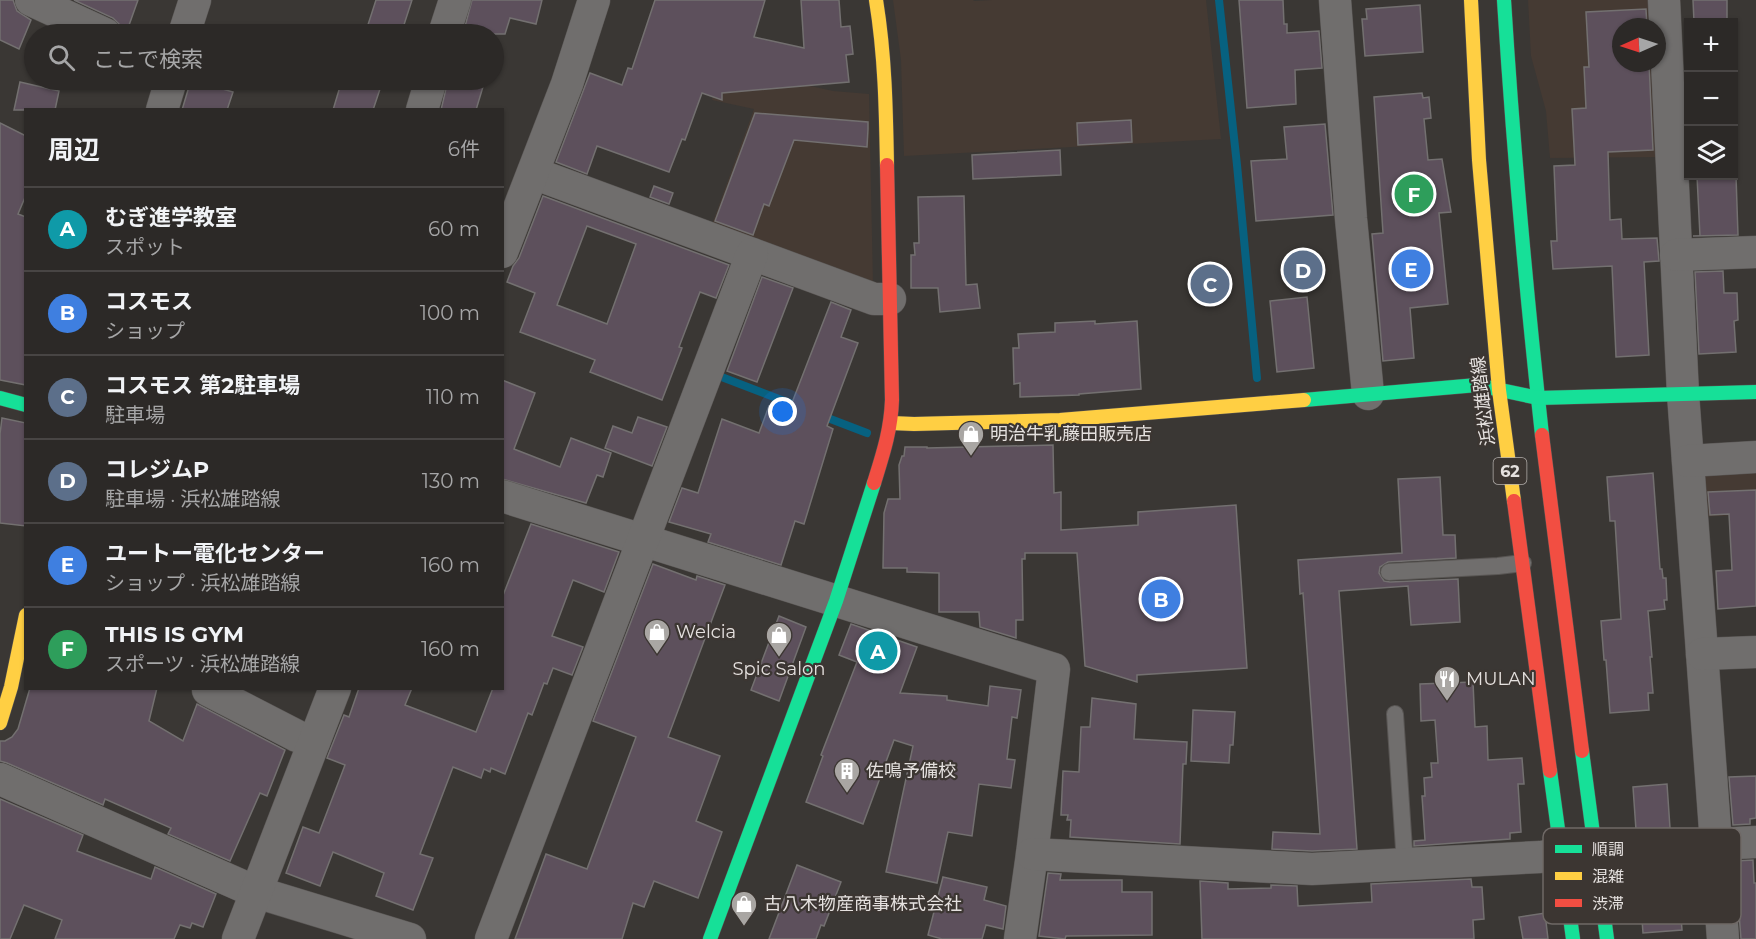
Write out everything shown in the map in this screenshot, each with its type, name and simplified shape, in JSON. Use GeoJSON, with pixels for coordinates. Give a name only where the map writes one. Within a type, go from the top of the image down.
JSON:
{"type":"FeatureCollection","features":[{"type":"Feature","properties":{"kind":"main road"},"geometry":{"type":"LineString","coordinates":[[710,939],[836,601],[891,423],[886,88],[882,36],[876,0]]}},
{"type":"Feature","properties":{"kind":"main road","name":"浜松雄踏線"},"geometry":{"type":"LineString","coordinates":[[1471,0],[1479,150],[1498,390],[1559,828]]}},
{"type":"Feature","properties":{"kind":"main road","name":"62"},"geometry":{"type":"LineString","coordinates":[[1504,0],[1512,127],[1538,398],[1593,828]]}},
{"type":"Feature","properties":{"kind":"main road"},"geometry":{"type":"LineString","coordinates":[[891,423],[1060,420],[1477,385],[1538,398],[1756,392]]}},
{"type":"Feature","properties":{"kind":"main road"},"geometry":{"type":"LineString","coordinates":[[0,398],[24,404]]}},
{"type":"Feature","properties":{"kind":"main road"},"geometry":{"type":"LineString","coordinates":[[0,723],[11,687],[24,625]]}},
{"type":"Feature","properties":{"kind":"main road","name":"浜松雄踏線"},"geometry":{"type":"LineString","coordinates":[[1571,924],[1573,939]]}},
{"type":"Feature","properties":{"kind":"main road","name":"62"},"geometry":{"type":"LineString","coordinates":[[1605,924],[1607,939]]}},
{"type":"Feature","properties":{"kind":"street"},"geometry":{"type":"LineString","coordinates":[[31,0],[83,24]]}},
{"type":"Feature","properties":{"kind":"street"},"geometry":{"type":"LineString","coordinates":[[187,24],[195,0]]}},
{"type":"Feature","properties":{"kind":"street"},"geometry":{"type":"LineString","coordinates":[[447,24],[455,0]]}},
{"type":"Feature","properties":{"kind":"street"},"geometry":{"type":"LineString","coordinates":[[504,247],[567,84],[594,0]]}},
{"type":"Feature","properties":{"kind":"street"},"geometry":{"type":"LineString","coordinates":[[1335,0],[1351,219],[1368,394]]}},
{"type":"Feature","properties":{"kind":"street"},"geometry":{"type":"LineString","coordinates":[[1664,0],[1683,394],[1715,828]]}},
{"type":"Feature","properties":{"kind":"street"},"geometry":{"type":"LineString","coordinates":[[163,108],[168,90]]}},
{"type":"Feature","properties":{"kind":"street"},"geometry":{"type":"LineString","coordinates":[[423,108],[427,90]]}},
{"type":"Feature","properties":{"kind":"street"},"geometry":{"type":"LineString","coordinates":[[533,173],[874,299],[890,299]]}},
{"type":"Feature","properties":{"kind":"street"},"geometry":{"type":"LineString","coordinates":[[1676,255],[1756,252]]}},
{"type":"Feature","properties":{"kind":"street"},"geometry":{"type":"LineString","coordinates":[[491,939],[752,254]]}},
{"type":"Feature","properties":{"kind":"street"},"geometry":{"type":"LineString","coordinates":[[1688,461],[1756,457]]}},
{"type":"Feature","properties":{"kind":"street"},"geometry":{"type":"LineString","coordinates":[[504,497],[1054,669],[1020,939]]}},
{"type":"Feature","properties":{"kind":"street"},"geometry":{"type":"LineString","coordinates":[[1702,654],[1756,652]]}},
{"type":"Feature","properties":{"kind":"street"},"geometry":{"type":"LineString","coordinates":[[208,690],[297,736],[314,742]]}},
{"type":"Feature","properties":{"kind":"street"},"geometry":{"type":"LineString","coordinates":[[238,939],[334,690]]}},
{"type":"Feature","properties":{"kind":"street"},"geometry":{"type":"LineString","coordinates":[[0,779],[256,892],[410,939]]}},
{"type":"Feature","properties":{"kind":"street"},"geometry":{"type":"LineString","coordinates":[[1741,843],[1756,842]]}},
{"type":"Feature","properties":{"kind":"street"},"geometry":{"type":"LineString","coordinates":[[1032,854],[1312,869],[1543,857]]}},
{"type":"Feature","properties":{"kind":"street"},"geometry":{"type":"LineString","coordinates":[[1722,924],[1723,939]]}},
{"type":"Feature","properties":{"kind":"lane"},"geometry":{"type":"LineString","coordinates":[[1389,572],[1523,563]]}},
{"type":"Feature","properties":{"kind":"lane"},"geometry":{"type":"LineString","coordinates":[[1395,714],[1405,864]]}},
{"type":"Feature","properties":{"kind":"shaded area"},"geometry":{"type":"Polygon","coordinates":[[[893,0],[1206,0],[1221,139],[904,156],[901,60],[893,0]]]}},
{"type":"Feature","properties":{"kind":"shaded area"},"geometry":{"type":"Polygon","coordinates":[[[1528,0],[1654,0],[1655,18],[1612,18],[1612,72],[1657,72],[1662,157],[1550,158],[1546,111],[1531,56],[1528,0]]]}},
{"type":"Feature","properties":{"kind":"shaded area"},"geometry":{"type":"Polygon","coordinates":[[[720,66],[833,91],[869,94],[873,284],[710,230],[754,109],[712,100],[720,66]]]}},
{"type":"Feature","properties":{"kind":"shaded area"},"geometry":{"type":"Polygon","coordinates":[[[1756,463],[1756,514],[1701,517],[1696,466],[1756,463]]]}},
{"type":"Feature","properties":{"kind":"building"},"geometry":{"type":"Polygon","coordinates":[[[0,0],[13,0],[17,11],[31,20],[29,24],[24,24],[24,37],[19,49],[0,40],[0,0]]]}},
{"type":"Feature","properties":{"kind":"building"},"geometry":{"type":"Polygon","coordinates":[[[74,0],[138,0],[129,24],[119,24],[113,18],[74,0]]]}},
{"type":"Feature","properties":{"kind":"building"},"geometry":{"type":"Polygon","coordinates":[[[376,0],[412,0],[404,24],[368,24],[376,0]]]}},
{"type":"Feature","properties":{"kind":"building"},"geometry":{"type":"Polygon","coordinates":[[[472,0],[542,0],[536,24],[510,18],[505,34],[504,24],[466,24],[472,0]]]}},
{"type":"Feature","properties":{"kind":"building"},"geometry":{"type":"Polygon","coordinates":[[[655,0],[765,0],[754,37],[804,48],[801,0],[839,0],[841,27],[850,26],[853,54],[846,55],[849,82],[722,93],[722,100],[702,93],[685,140],[682,139],[669,172],[597,146],[587,174],[556,162],[590,73],[622,85],[628,68],[632,69],[655,0]]]}},
{"type":"Feature","properties":{"kind":"building"},"geometry":{"type":"Polygon","coordinates":[[[1239,0],[1283,0],[1284,24],[1287,24],[1287,33],[1319,31],[1322,68],[1295,70],[1296,104],[1247,108],[1239,0]]]}},
{"type":"Feature","properties":{"kind":"building"},"geometry":{"type":"Polygon","coordinates":[[[1693,0],[1727,0],[1727,18],[1694,18],[1693,0]]]}},
{"type":"Feature","properties":{"kind":"building"},"geometry":{"type":"Polygon","coordinates":[[[1420,5],[1423,52],[1365,56],[1362,19],[1367,19],[1366,9],[1420,5]]]}},
{"type":"Feature","properties":{"kind":"building"},"geometry":{"type":"Polygon","coordinates":[[[1646,9],[1646,18],[1612,18],[1612,72],[1649,72],[1653,150],[1608,152],[1610,220],[1621,219],[1622,239],[1657,238],[1659,261],[1644,262],[1649,355],[1616,357],[1612,266],[1553,269],[1551,241],[1557,241],[1554,166],[1575,165],[1572,109],[1586,108],[1584,67],[1589,67],[1586,12],[1646,9]]]}},
{"type":"Feature","properties":{"kind":"building"},"geometry":{"type":"Polygon","coordinates":[[[20,82],[24,83],[24,90],[59,91],[55,108],[14,110],[20,82]]]}},
{"type":"Feature","properties":{"kind":"building"},"geometry":{"type":"Polygon","coordinates":[[[188,90],[233,92],[228,108],[183,108],[188,90]]]}},
{"type":"Feature","properties":{"kind":"building"},"geometry":{"type":"Polygon","coordinates":[[[339,90],[380,90],[374,108],[334,108],[339,90]]]}},
{"type":"Feature","properties":{"kind":"building"},"geometry":{"type":"Polygon","coordinates":[[[446,90],[482,90],[477,108],[441,108],[446,90]]]}},
{"type":"Feature","properties":{"kind":"building"},"geometry":{"type":"Polygon","coordinates":[[[1422,93],[1423,98],[1429,97],[1431,118],[1424,119],[1428,160],[1442,159],[1451,212],[1439,213],[1448,304],[1410,308],[1414,358],[1383,361],[1372,234],[1383,233],[1374,97],[1422,93]]]}},
{"type":"Feature","properties":{"kind":"building"},"geometry":{"type":"Polygon","coordinates":[[[755,113],[868,122],[868,129],[867,147],[794,140],[769,206],[764,204],[753,235],[715,221],[755,113]]]}},
{"type":"Feature","properties":{"kind":"building"},"geometry":{"type":"Polygon","coordinates":[[[1131,120],[1132,142],[1078,145],[1077,123],[1131,120]]]}},
{"type":"Feature","properties":{"kind":"building"},"geometry":{"type":"Polygon","coordinates":[[[0,123],[24,135],[24,200],[18,214],[24,216],[24,385],[0,380],[0,123]]]}},
{"type":"Feature","properties":{"kind":"building"},"geometry":{"type":"Polygon","coordinates":[[[1325,124],[1333,215],[1256,221],[1251,161],[1287,159],[1284,127],[1325,124]]]}},
{"type":"Feature","properties":{"kind":"building"},"geometry":{"type":"Polygon","coordinates":[[[1060,150],[1061,175],[973,179],[972,155],[1060,150]]]}},
{"type":"Feature","properties":{"kind":"building"},"geometry":{"type":"Polygon","coordinates":[[[1697,180],[1736,180],[1738,235],[1700,236],[1697,180]]]}},
{"type":"Feature","properties":{"kind":"building"},"geometry":{"type":"Polygon","coordinates":[[[654,186],[673,193],[669,204],[650,197],[654,186]]]}},
{"type":"Feature","properties":{"kind":"building"},"geometry":{"type":"Polygon","coordinates":[[[543,196],[729,265],[716,298],[700,292],[662,400],[590,372],[595,360],[520,332],[535,293],[507,282],[519,258],[543,196]],[[587,226],[557,305],[607,324],[636,244],[587,226]]]}},
{"type":"Feature","properties":{"kind":"building"},"geometry":{"type":"Polygon","coordinates":[[[964,196],[966,285],[977,284],[980,308],[940,312],[938,288],[911,288],[911,255],[915,255],[914,243],[919,243],[918,197],[964,196]]]}},
{"type":"Feature","properties":{"kind":"building"},"geometry":{"type":"Polygon","coordinates":[[[1723,271],[1724,293],[1737,293],[1738,320],[1734,321],[1736,352],[1699,354],[1695,272],[1723,271]]]}},
{"type":"Feature","properties":{"kind":"building"},"geometry":{"type":"Polygon","coordinates":[[[762,277],[793,288],[757,382],[727,371],[762,277]]]}},
{"type":"Feature","properties":{"kind":"building"},"geometry":{"type":"Polygon","coordinates":[[[1307,297],[1314,368],[1277,372],[1270,301],[1307,297]]]}},
{"type":"Feature","properties":{"kind":"building"},"geometry":{"type":"Polygon","coordinates":[[[831,302],[851,310],[841,337],[858,343],[827,426],[833,429],[804,524],[795,521],[781,565],[708,542],[711,534],[669,522],[682,488],[698,493],[722,419],[759,433],[769,406],[788,413],[831,302]]]}},
{"type":"Feature","properties":{"kind":"building"},"geometry":{"type":"Polygon","coordinates":[[[1095,321],[1095,324],[1137,321],[1141,389],[1079,395],[1020,397],[1020,383],[1014,384],[1013,348],[1019,348],[1018,334],[1055,332],[1055,323],[1095,321]]]}},
{"type":"Feature","properties":{"kind":"building"},"geometry":{"type":"Polygon","coordinates":[[[504,381],[535,393],[514,449],[560,467],[571,438],[611,453],[603,477],[597,475],[586,503],[504,480],[504,381]]]}},
{"type":"Feature","properties":{"kind":"building"},"geometry":{"type":"Polygon","coordinates":[[[638,417],[667,427],[652,466],[605,448],[613,426],[632,433],[638,417]]]}},
{"type":"Feature","properties":{"kind":"building"},"geometry":{"type":"Polygon","coordinates":[[[2,418],[24,423],[24,526],[0,523],[2,418]]]}},
{"type":"Feature","properties":{"kind":"building"},"geometry":{"type":"Polygon","coordinates":[[[1053,445],[1054,493],[1061,492],[1061,530],[1138,525],[1138,512],[1236,505],[1247,668],[1137,675],[1137,682],[1085,666],[1077,553],[1025,553],[1025,559],[1022,559],[1023,620],[1016,620],[1016,638],[980,627],[979,612],[939,612],[939,573],[907,572],[907,568],[883,568],[884,513],[888,499],[900,499],[899,465],[904,456],[905,447],[1053,445]]]}},
{"type":"Feature","properties":{"kind":"building"},"geometry":{"type":"Polygon","coordinates":[[[1653,473],[1660,569],[1662,569],[1663,578],[1666,578],[1667,600],[1664,600],[1665,609],[1648,611],[1653,693],[1648,693],[1649,710],[1610,713],[1601,621],[1621,619],[1615,521],[1610,521],[1607,477],[1653,473]]]}},
{"type":"Feature","properties":{"kind":"building"},"geometry":{"type":"Polygon","coordinates":[[[1440,477],[1443,535],[1455,535],[1456,558],[1388,562],[1380,567],[1379,573],[1384,581],[1390,582],[1458,579],[1460,622],[1411,625],[1408,586],[1339,591],[1357,849],[1312,851],[1272,849],[1273,832],[1320,834],[1303,593],[1300,594],[1298,560],[1402,553],[1398,479],[1440,477]]]}},
{"type":"Feature","properties":{"kind":"building"},"geometry":{"type":"Polygon","coordinates":[[[1756,490],[1756,606],[1718,609],[1716,571],[1732,570],[1729,514],[1710,515],[1708,492],[1756,490]]]}},
{"type":"Feature","properties":{"kind":"building"},"geometry":{"type":"Polygon","coordinates":[[[531,524],[619,552],[604,592],[573,580],[552,636],[583,647],[572,675],[553,668],[547,684],[544,683],[532,715],[528,713],[505,774],[491,768],[490,772],[484,769],[481,778],[453,767],[420,854],[433,858],[413,910],[376,896],[384,873],[333,852],[320,886],[286,873],[303,827],[319,833],[345,765],[327,758],[344,715],[349,717],[358,690],[411,690],[405,705],[476,732],[492,690],[504,690],[504,593],[531,524]]]}},
{"type":"Feature","properties":{"kind":"building"},"geometry":{"type":"Polygon","coordinates":[[[653,564],[696,580],[697,576],[725,585],[668,737],[720,756],[696,821],[722,832],[698,898],[654,881],[644,907],[633,903],[622,939],[515,939],[546,854],[587,869],[636,737],[593,721],[653,564]]]}},
{"type":"Feature","properties":{"kind":"building","name":"Spic Salon"},"geometry":{"type":"Polygon","coordinates":[[[779,616],[806,627],[779,701],[751,690],[779,616]]]}},
{"type":"Feature","properties":{"kind":"building"},"geometry":{"type":"Polygon","coordinates":[[[851,624],[917,647],[900,693],[947,696],[947,700],[988,706],[990,686],[1021,690],[1017,718],[1012,717],[1007,759],[1015,760],[1011,788],[979,784],[972,836],[948,832],[937,883],[886,872],[913,746],[894,740],[863,824],[806,802],[823,756],[821,755],[857,662],[839,655],[851,624]]]}},
{"type":"Feature","properties":{"kind":"building"},"geometry":{"type":"Polygon","coordinates":[[[1473,682],[1475,727],[1487,726],[1488,760],[1522,758],[1524,784],[1518,784],[1521,832],[1510,833],[1510,839],[1414,846],[1414,841],[1425,840],[1422,796],[1425,796],[1424,778],[1432,777],[1431,763],[1438,763],[1435,720],[1421,721],[1420,684],[1473,682]]]}},
{"type":"Feature","properties":{"kind":"building"},"geometry":{"type":"Polygon","coordinates":[[[29,690],[157,690],[149,721],[183,741],[197,704],[285,750],[267,796],[260,793],[230,861],[168,834],[171,828],[105,799],[103,805],[0,761],[0,741],[12,737],[18,729],[29,690]]]}},
{"type":"Feature","properties":{"kind":"building"},"geometry":{"type":"Polygon","coordinates":[[[1092,698],[1136,704],[1134,739],[1187,742],[1186,764],[1183,764],[1180,844],[1070,837],[1071,820],[1067,820],[1068,815],[1061,815],[1063,771],[1079,772],[1081,727],[1090,727],[1092,698]]]}},
{"type":"Feature","properties":{"kind":"building"},"geometry":{"type":"Polygon","coordinates":[[[1193,710],[1235,712],[1233,745],[1230,745],[1229,763],[1191,761],[1193,710]]]}},
{"type":"Feature","properties":{"kind":"building"},"geometry":{"type":"Polygon","coordinates":[[[1756,776],[1756,818],[1750,819],[1750,824],[1733,825],[1729,777],[1756,776]]]}},
{"type":"Feature","properties":{"kind":"building"},"geometry":{"type":"Polygon","coordinates":[[[1667,784],[1670,828],[1636,828],[1633,787],[1667,784]]]}},
{"type":"Feature","properties":{"kind":"building"},"geometry":{"type":"Polygon","coordinates":[[[0,799],[83,835],[77,851],[151,879],[155,867],[216,894],[203,927],[192,923],[190,928],[180,925],[174,939],[55,939],[62,920],[24,905],[10,939],[0,939],[0,799]]]}},
{"type":"Feature","properties":{"kind":"building"},"geometry":{"type":"Polygon","coordinates":[[[1753,860],[1754,883],[1756,883],[1756,939],[1741,939],[1741,861],[1753,860]]]}},
{"type":"Feature","properties":{"kind":"building"},"geometry":{"type":"Polygon","coordinates":[[[797,865],[841,882],[824,926],[821,925],[816,939],[769,939],[797,865]]]}},
{"type":"Feature","properties":{"kind":"building"},"geometry":{"type":"Polygon","coordinates":[[[1048,873],[1061,874],[1060,880],[1122,880],[1122,892],[1152,892],[1152,935],[1066,936],[1065,939],[1039,936],[1048,873]]]}},
{"type":"Feature","properties":{"kind":"building"},"geometry":{"type":"Polygon","coordinates":[[[943,877],[987,887],[984,900],[1006,906],[1003,929],[986,925],[982,939],[942,939],[928,935],[943,877]]]}},
{"type":"Feature","properties":{"kind":"building"},"geometry":{"type":"Polygon","coordinates":[[[1471,879],[1472,887],[1482,887],[1484,919],[1473,920],[1474,939],[1202,939],[1200,881],[1228,883],[1228,889],[1271,888],[1271,885],[1297,886],[1298,906],[1372,902],[1371,884],[1471,879]]]}},
{"type":"Feature","properties":{"kind":"building"},"geometry":{"type":"Polygon","coordinates":[[[1543,913],[1543,924],[1546,924],[1548,939],[1523,939],[1519,917],[1543,913]]]}},
{"type":"Feature","properties":{"kind":"building"},"geometry":{"type":"Polygon","coordinates":[[[1642,924],[1682,924],[1682,930],[1643,933],[1642,924]]]}},
{"type":"Feature","properties":{"kind":"waterway"},"geometry":{"type":"LineString","coordinates":[[1219,0],[1257,378]]}},
{"type":"Feature","properties":{"kind":"waterway"},"geometry":{"type":"LineString","coordinates":[[719,376],[800,407]]}},
{"type":"Feature","properties":{"kind":"waterway"},"geometry":{"type":"LineString","coordinates":[[820,415],[867,433]]}},
{"type":"Feature","properties":{"kind":"traffic: fast"},"geometry":{"type":"LineString","coordinates":[[1504,0],[1520,218],[1542,435]]}},
{"type":"Feature","properties":{"kind":"traffic: fast"},"geometry":{"type":"LineString","coordinates":[[1304,400],[1477,385],[1538,398],[1756,392]]}},
{"type":"Feature","properties":{"kind":"traffic: fast"},"geometry":{"type":"LineString","coordinates":[[0,398],[24,404]]}},
{"type":"Feature","properties":{"kind":"traffic: fast"},"geometry":{"type":"LineString","coordinates":[[710,939],[836,601],[874,483]]}},
{"type":"Feature","properties":{"kind":"traffic: fast"},"geometry":{"type":"LineString","coordinates":[[1582,751],[1592,828]]}},
{"type":"Feature","properties":{"kind":"traffic: fast"},"geometry":{"type":"LineString","coordinates":[[1550,771],[1558,828]]}},
{"type":"Feature","properties":{"kind":"traffic: fast"},"geometry":{"type":"LineString","coordinates":[[1571,924],[1573,939]]}},
{"type":"Feature","properties":{"kind":"traffic: fast"},"geometry":{"type":"LineString","coordinates":[[1605,924],[1607,939]]}},
{"type":"Feature","properties":{"kind":"traffic: slow"},"geometry":{"type":"LineString","coordinates":[[876,0],[883,62],[887,165]]}},
{"type":"Feature","properties":{"kind":"traffic: slow"},"geometry":{"type":"LineString","coordinates":[[1471,0],[1479,160],[1499,390],[1514,501]]}},
{"type":"Feature","properties":{"kind":"traffic: slow"},"geometry":{"type":"LineString","coordinates":[[891,423],[1060,420],[1304,400]]}},
{"type":"Feature","properties":{"kind":"traffic: slow"},"geometry":{"type":"LineString","coordinates":[[0,723],[11,687],[24,625]]}},
{"type":"Feature","properties":{"kind":"traffic: jam"},"geometry":{"type":"LineString","coordinates":[[874,483],[888,432],[892,400],[887,165]]}},
{"type":"Feature","properties":{"kind":"traffic: jam"},"geometry":{"type":"LineString","coordinates":[[1542,435],[1582,751]]}},
{"type":"Feature","properties":{"kind":"traffic: jam"},"geometry":{"type":"LineString","coordinates":[[1514,501],[1550,771]]}},
{"type":"Feature","properties":{"kind":"place","name":"THIS IS GYM"},"geometry":{"type":"Point","coordinates":[1414,194]}},
{"type":"Feature","properties":{"kind":"place","name":"ユートー電化センター"},"geometry":{"type":"Point","coordinates":[1411,269]}},
{"type":"Feature","properties":{"kind":"place","name":"コレジムP"},"geometry":{"type":"Point","coordinates":[1303,270]}},
{"type":"Feature","properties":{"kind":"place","name":"コスモス 第2駐車場"},"geometry":{"type":"Point","coordinates":[1210,284]}},
{"type":"Feature","properties":{"kind":"place","name":"明治牛乳藤田販売店"},"geometry":{"type":"Point","coordinates":[971,457]}},
{"type":"Feature","properties":{"kind":"place","name":"コスモス"},"geometry":{"type":"Point","coordinates":[1161,599]}},
{"type":"Feature","properties":{"kind":"place","name":"むぎ進学教室"},"geometry":{"type":"Point","coordinates":[878,651]}},
{"type":"Feature","properties":{"kind":"place","name":"Welcia"},"geometry":{"type":"Point","coordinates":[657,655]}},
{"type":"Feature","properties":{"kind":"place","name":"Spic Salon"},"geometry":{"type":"Point","coordinates":[779,658]}},
{"type":"Feature","properties":{"kind":"place","name":"MULAN"},"geometry":{"type":"Point","coordinates":[1447,702]}},
{"type":"Feature","properties":{"kind":"place","name":"佐鳴予備校"},"geometry":{"type":"Point","coordinates":[847,794]}},
{"type":"Feature","properties":{"kind":"place","name":"古八木物産商事株式会社"},"geometry":{"type":"Point","coordinates":[744,927]}}]}
